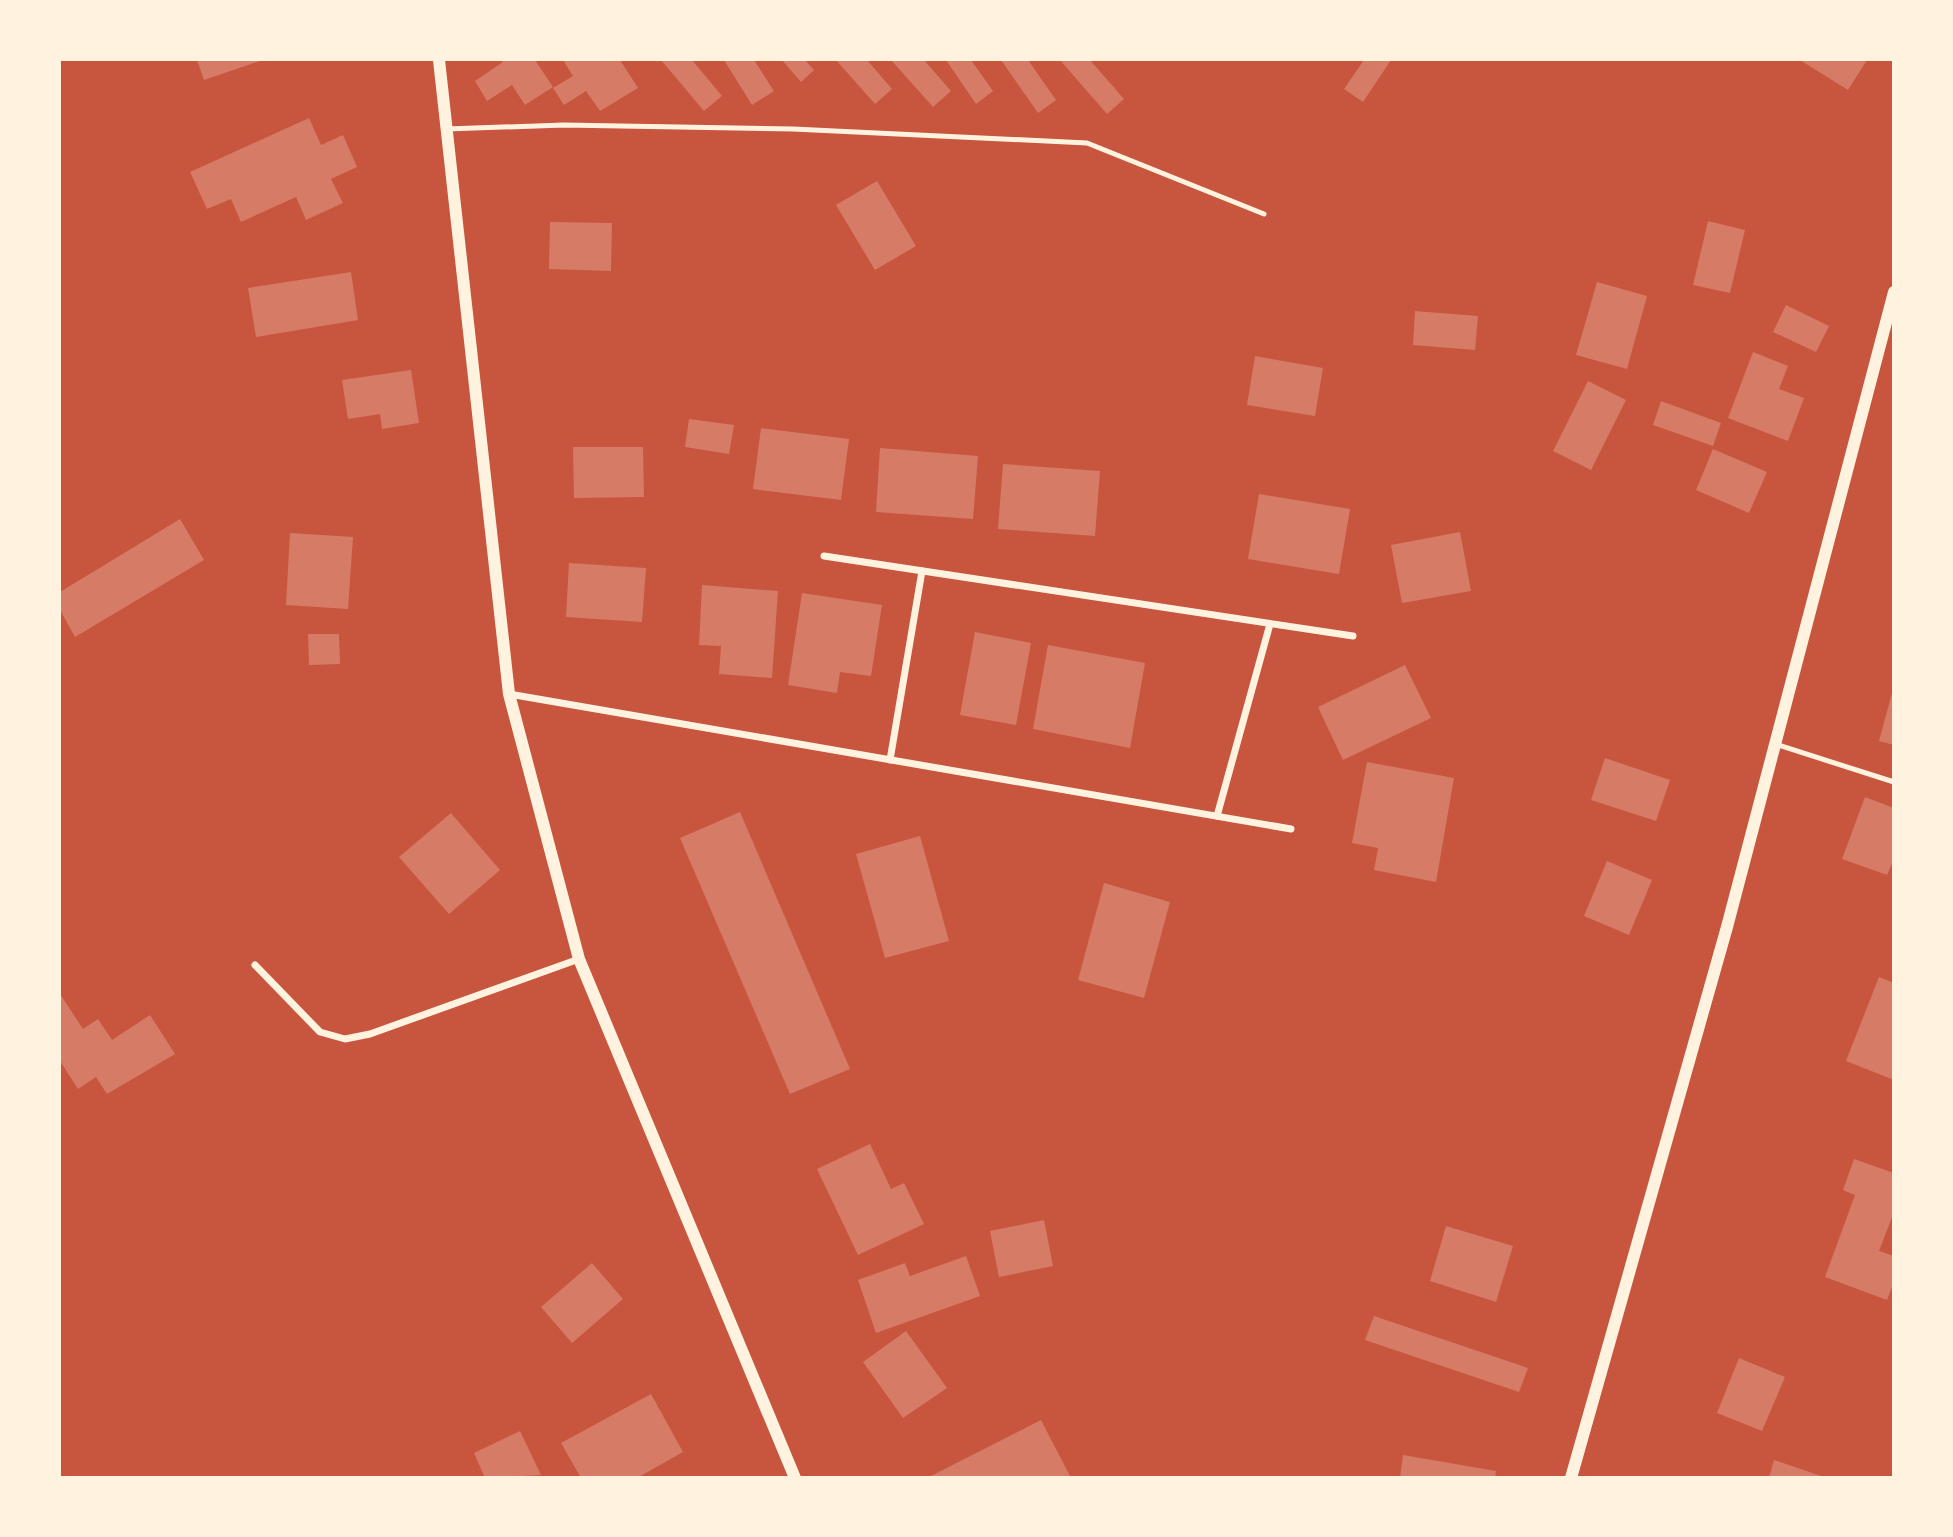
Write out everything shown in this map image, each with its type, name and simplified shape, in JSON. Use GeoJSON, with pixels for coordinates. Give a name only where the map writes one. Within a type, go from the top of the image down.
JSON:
{"type":"FeatureCollection","features":[{"type":"Feature","properties":{"kind":"street"},"geometry":{"type":"LineString","coordinates":[[439,60],[509,694],[579,959],[795,1478]]}},
{"type":"Feature","properties":{"kind":"street"},"geometry":{"type":"LineString","coordinates":[[1572,1478],[1727,927],[1894,292]]}},
{"type":"Feature","properties":{"kind":"street"},"geometry":{"type":"LineString","coordinates":[[824,556],[1353,636]]}},
{"type":"Feature","properties":{"kind":"street"},"geometry":{"type":"LineString","coordinates":[[890,760],[922,571]]}},
{"type":"Feature","properties":{"kind":"street"},"geometry":{"type":"LineString","coordinates":[[1217,816],[1270,624]]}},
{"type":"Feature","properties":{"kind":"street"},"geometry":{"type":"LineString","coordinates":[[509,694],[1291,829]]}},
{"type":"Feature","properties":{"kind":"street"},"geometry":{"type":"LineString","coordinates":[[255,965],[320,1032],[345,1039],[370,1034],[579,959]]}},
{"type":"Feature","properties":{"kind":"lane"},"geometry":{"type":"LineString","coordinates":[[446,128],[564,125],[793,129],[1087,143],[1264,214]]}},
{"type":"Feature","properties":{"kind":"lane"},"geometry":{"type":"LineString","coordinates":[[1775,744],[1894,782]]}},
{"type":"Feature","properties":{"kind":"building"},"geometry":{"type":"Polygon","coordinates":[[[197,60],[263,60],[204,80],[197,60]]]}},
{"type":"Feature","properties":{"kind":"building"},"geometry":{"type":"Polygon","coordinates":[[[501,60],[535,60],[553,87],[525,105],[512,85],[487,101],[475,81],[503,62],[501,60]]]}},
{"type":"Feature","properties":{"kind":"building"},"geometry":{"type":"Polygon","coordinates":[[[563,60],[620,60],[638,88],[600,111],[586,91],[564,105],[553,88],[573,76],[563,60]]]}},
{"type":"Feature","properties":{"kind":"building"},"geometry":{"type":"Polygon","coordinates":[[[661,60],[692,60],[722,96],[704,111],[661,60]]]}},
{"type":"Feature","properties":{"kind":"building"},"geometry":{"type":"Polygon","coordinates":[[[724,60],[754,60],[774,91],[752,105],[724,60]]]}},
{"type":"Feature","properties":{"kind":"building"},"geometry":{"type":"Polygon","coordinates":[[[782,60],[805,60],[814,70],[801,82],[782,60]]]}},
{"type":"Feature","properties":{"kind":"building"},"geometry":{"type":"Polygon","coordinates":[[[836,60],[867,60],[892,89],[875,104],[836,60]]]}},
{"type":"Feature","properties":{"kind":"building"},"geometry":{"type":"Polygon","coordinates":[[[891,60],[924,60],[951,91],[933,107],[891,60]]]}},
{"type":"Feature","properties":{"kind":"building"},"geometry":{"type":"Polygon","coordinates":[[[946,60],[971,60],[993,91],[976,104],[946,60]]]}},
{"type":"Feature","properties":{"kind":"building"},"geometry":{"type":"Polygon","coordinates":[[[1001,60],[1028,60],[1056,100],[1038,113],[1001,60]]]}},
{"type":"Feature","properties":{"kind":"building"},"geometry":{"type":"Polygon","coordinates":[[[1060,60],[1090,60],[1124,99],[1107,114],[1060,60]]]}},
{"type":"Feature","properties":{"kind":"building"},"geometry":{"type":"Polygon","coordinates":[[[1364,60],[1391,60],[1363,102],[1344,89],[1364,60]]]}},
{"type":"Feature","properties":{"kind":"building"},"geometry":{"type":"Polygon","coordinates":[[[1800,60],[1867,60],[1848,90],[1800,60]]]}},
{"type":"Feature","properties":{"kind":"building"},"geometry":{"type":"Polygon","coordinates":[[[309,118],[321,145],[343,135],[357,167],[331,179],[343,203],[306,220],[296,197],[241,222],[231,199],[207,209],[190,172],[309,118]]]}},
{"type":"Feature","properties":{"kind":"building"},"geometry":{"type":"Polygon","coordinates":[[[877,181],[916,246],[875,270],[836,205],[877,181]]]}},
{"type":"Feature","properties":{"kind":"building"},"geometry":{"type":"Polygon","coordinates":[[[1708,221],[1745,230],[1730,293],[1693,285],[1708,221]]]}},
{"type":"Feature","properties":{"kind":"building"},"geometry":{"type":"Polygon","coordinates":[[[550,222],[612,223],[611,271],[549,269],[550,222]]]}},
{"type":"Feature","properties":{"kind":"building"},"geometry":{"type":"Polygon","coordinates":[[[351,272],[358,320],[256,337],[248,288],[351,272]]]}},
{"type":"Feature","properties":{"kind":"building"},"geometry":{"type":"Polygon","coordinates":[[[1597,282],[1647,296],[1627,369],[1576,355],[1597,282]]]}},
{"type":"Feature","properties":{"kind":"building"},"geometry":{"type":"Polygon","coordinates":[[[1786,305],[1829,326],[1816,352],[1773,332],[1786,305]]]}},
{"type":"Feature","properties":{"kind":"building"},"geometry":{"type":"Polygon","coordinates":[[[1415,311],[1478,316],[1475,350],[1413,345],[1415,311]]]}},
{"type":"Feature","properties":{"kind":"building"},"geometry":{"type":"Polygon","coordinates":[[[1753,352],[1788,366],[1779,389],[1804,398],[1788,441],[1728,418],[1753,352]]]}},
{"type":"Feature","properties":{"kind":"building"},"geometry":{"type":"Polygon","coordinates":[[[1255,356],[1323,368],[1315,416],[1247,405],[1255,356]]]}},
{"type":"Feature","properties":{"kind":"building"},"geometry":{"type":"Polygon","coordinates":[[[411,370],[419,423],[382,429],[380,414],[348,419],[342,380],[411,370]]]}},
{"type":"Feature","properties":{"kind":"building"},"geometry":{"type":"Polygon","coordinates":[[[1588,381],[1626,400],[1591,470],[1553,451],[1588,381]]]}},
{"type":"Feature","properties":{"kind":"building"},"geometry":{"type":"Polygon","coordinates":[[[1661,401],[1721,423],[1713,446],[1653,425],[1661,401]]]}},
{"type":"Feature","properties":{"kind":"building"},"geometry":{"type":"Polygon","coordinates":[[[689,419],[734,425],[729,454],[685,447],[689,419]]]}},
{"type":"Feature","properties":{"kind":"building"},"geometry":{"type":"Polygon","coordinates":[[[761,428],[849,439],[841,500],[753,489],[761,428]]]}},
{"type":"Feature","properties":{"kind":"building"},"geometry":{"type":"Polygon","coordinates":[[[573,447],[643,447],[644,497],[574,498],[573,447]]]}},
{"type":"Feature","properties":{"kind":"building"},"geometry":{"type":"Polygon","coordinates":[[[880,448],[978,456],[973,519],[876,512],[880,448]]]}},
{"type":"Feature","properties":{"kind":"building"},"geometry":{"type":"Polygon","coordinates":[[[1713,449],[1767,472],[1749,513],[1696,490],[1713,449]]]}},
{"type":"Feature","properties":{"kind":"building"},"geometry":{"type":"Polygon","coordinates":[[[1003,464],[1100,471],[1095,536],[998,529],[1003,464]]]}},
{"type":"Feature","properties":{"kind":"building"},"geometry":{"type":"Polygon","coordinates":[[[1259,494],[1350,509],[1339,574],[1248,559],[1259,494]]]}},
{"type":"Feature","properties":{"kind":"building"},"geometry":{"type":"Polygon","coordinates":[[[180,519],[204,560],[75,637],[60,610],[60,592],[180,519]]]}},
{"type":"Feature","properties":{"kind":"building"},"geometry":{"type":"Polygon","coordinates":[[[1460,532],[1471,591],[1402,603],[1391,545],[1460,532]]]}},
{"type":"Feature","properties":{"kind":"building"},"geometry":{"type":"Polygon","coordinates":[[[290,533],[353,537],[348,609],[286,605],[290,533]]]}},
{"type":"Feature","properties":{"kind":"building"},"geometry":{"type":"Polygon","coordinates":[[[569,563],[646,568],[642,622],[566,617],[569,563]]]}},
{"type":"Feature","properties":{"kind":"building"},"geometry":{"type":"Polygon","coordinates":[[[702,585],[778,591],[772,678],[719,674],[721,646],[699,645],[702,585]]]}},
{"type":"Feature","properties":{"kind":"building"},"geometry":{"type":"Polygon","coordinates":[[[802,593],[882,605],[871,676],[840,672],[837,693],[788,685],[802,593]]]}},
{"type":"Feature","properties":{"kind":"building"},"geometry":{"type":"Polygon","coordinates":[[[975,632],[1031,643],[1016,725],[960,715],[975,632]]]}},
{"type":"Feature","properties":{"kind":"building"},"geometry":{"type":"Polygon","coordinates":[[[308,634],[339,634],[340,664],[309,665],[308,634]]]}},
{"type":"Feature","properties":{"kind":"building"},"geometry":{"type":"Polygon","coordinates":[[[1048,645],[1145,663],[1130,748],[1033,729],[1048,645]]]}},
{"type":"Feature","properties":{"kind":"building"},"geometry":{"type":"Polygon","coordinates":[[[1405,665],[1431,718],[1343,760],[1318,707],[1405,665]]]}},
{"type":"Feature","properties":{"kind":"building"},"geometry":{"type":"Polygon","coordinates":[[[1894,689],[1894,745],[1879,741],[1894,689]]]}},
{"type":"Feature","properties":{"kind":"building"},"geometry":{"type":"Polygon","coordinates":[[[1605,758],[1670,780],[1656,821],[1591,800],[1605,758]]]}},
{"type":"Feature","properties":{"kind":"building"},"geometry":{"type":"Polygon","coordinates":[[[1367,762],[1454,778],[1436,882],[1374,870],[1378,848],[1352,843],[1367,762]]]}},
{"type":"Feature","properties":{"kind":"building"},"geometry":{"type":"Polygon","coordinates":[[[1865,797],[1894,808],[1894,859],[1887,875],[1842,859],[1865,797]]]}},
{"type":"Feature","properties":{"kind":"building"},"geometry":{"type":"Polygon","coordinates":[[[740,812],[850,1069],[790,1094],[680,838],[740,812]]]}},
{"type":"Feature","properties":{"kind":"building"},"geometry":{"type":"Polygon","coordinates":[[[451,813],[500,870],[449,914],[399,857],[451,813]]]}},
{"type":"Feature","properties":{"kind":"building"},"geometry":{"type":"Polygon","coordinates":[[[920,836],[949,941],[885,958],[856,854],[920,836]]]}},
{"type":"Feature","properties":{"kind":"building"},"geometry":{"type":"Polygon","coordinates":[[[1607,861],[1652,880],[1629,935],[1584,916],[1607,861]]]}},
{"type":"Feature","properties":{"kind":"building"},"geometry":{"type":"Polygon","coordinates":[[[1104,883],[1170,902],[1144,998],[1078,980],[1104,883]]]}},
{"type":"Feature","properties":{"kind":"building"},"geometry":{"type":"Polygon","coordinates":[[[1879,977],[1894,983],[1894,1080],[1846,1061],[1879,977]]]}},
{"type":"Feature","properties":{"kind":"building"},"geometry":{"type":"Polygon","coordinates":[[[60,994],[83,1029],[98,1019],[112,1040],[150,1015],[175,1054],[107,1094],[96,1077],[78,1089],[60,1061],[60,994]]]}},
{"type":"Feature","properties":{"kind":"building"},"geometry":{"type":"Polygon","coordinates":[[[870,1144],[891,1189],[904,1183],[924,1224],[858,1255],[817,1169],[870,1144]]]}},
{"type":"Feature","properties":{"kind":"building"},"geometry":{"type":"Polygon","coordinates":[[[1854,1159],[1894,1173],[1894,1212],[1879,1251],[1894,1256],[1894,1282],[1887,1300],[1825,1277],[1855,1195],[1843,1190],[1854,1159]]]}},
{"type":"Feature","properties":{"kind":"building"},"geometry":{"type":"Polygon","coordinates":[[[1044,1220],[1053,1266],[999,1277],[990,1231],[1044,1220]]]}},
{"type":"Feature","properties":{"kind":"building"},"geometry":{"type":"Polygon","coordinates":[[[1446,1226],[1513,1246],[1496,1302],[1430,1281],[1446,1226]]]}},
{"type":"Feature","properties":{"kind":"building"},"geometry":{"type":"Polygon","coordinates":[[[966,1256],[980,1296],[876,1333],[858,1280],[905,1263],[910,1276],[966,1256]]]}},
{"type":"Feature","properties":{"kind":"building"},"geometry":{"type":"Polygon","coordinates":[[[592,1263],[623,1299],[572,1343],[541,1307],[592,1263]]]}},
{"type":"Feature","properties":{"kind":"building"},"geometry":{"type":"Polygon","coordinates":[[[1374,1316],[1528,1368],[1519,1392],[1365,1340],[1374,1316]]]}},
{"type":"Feature","properties":{"kind":"building"},"geometry":{"type":"Polygon","coordinates":[[[906,1331],[947,1388],[903,1418],[863,1362],[906,1331]]]}},
{"type":"Feature","properties":{"kind":"building"},"geometry":{"type":"Polygon","coordinates":[[[1739,1358],[1785,1377],[1762,1431],[1717,1413],[1739,1358]]]}},
{"type":"Feature","properties":{"kind":"building"},"geometry":{"type":"Polygon","coordinates":[[[651,1394],[683,1452],[637,1478],[581,1478],[561,1443],[651,1394]]]}},
{"type":"Feature","properties":{"kind":"building"},"geometry":{"type":"Polygon","coordinates":[[[1041,1420],[1071,1478],[927,1478],[1041,1420]]]}},
{"type":"Feature","properties":{"kind":"building"},"geometry":{"type":"Polygon","coordinates":[[[520,1431],[541,1475],[485,1478],[474,1453],[520,1431]]]}},
{"type":"Feature","properties":{"kind":"building"},"geometry":{"type":"Polygon","coordinates":[[[1403,1455],[1496,1471],[1495,1478],[1400,1478],[1403,1455]]]}},
{"type":"Feature","properties":{"kind":"building"},"geometry":{"type":"Polygon","coordinates":[[[1774,1460],[1824,1477],[1824,1478],[1769,1478],[1774,1460]]]}}]}
